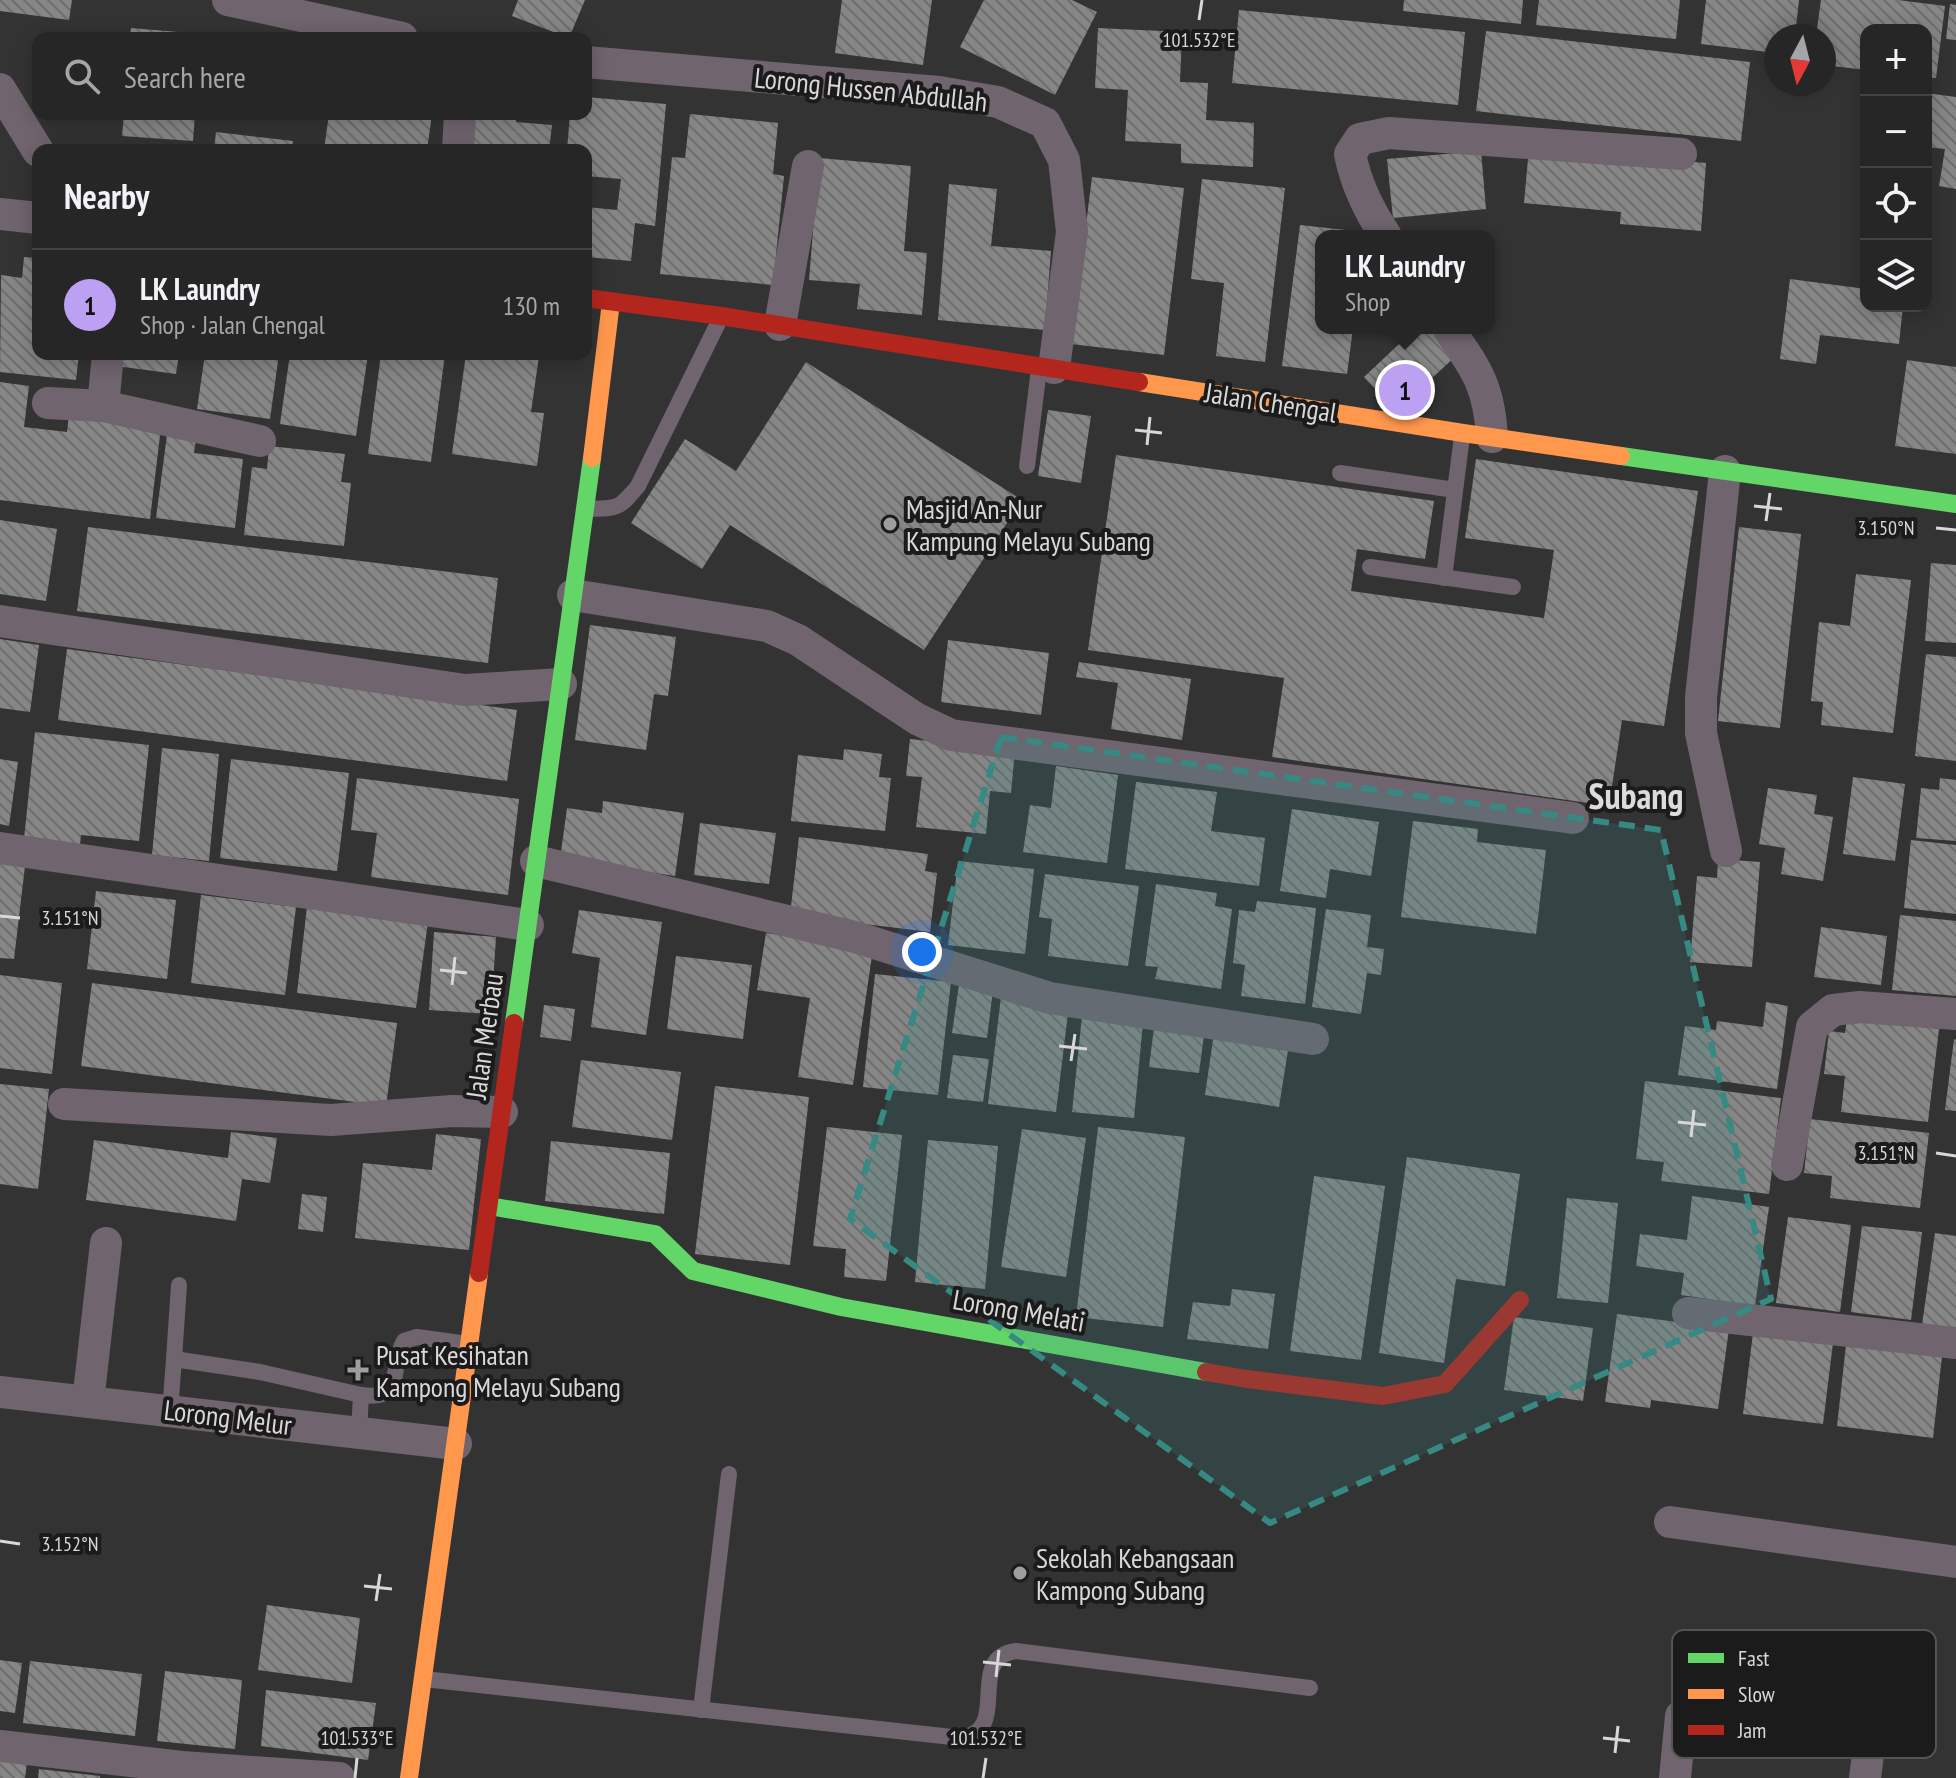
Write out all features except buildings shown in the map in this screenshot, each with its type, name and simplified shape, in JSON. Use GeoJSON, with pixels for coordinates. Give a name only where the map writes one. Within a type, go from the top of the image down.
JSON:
{"type":"FeatureCollection","features":[{"type":"Feature","properties":{"kind":"street"},"geometry":{"type":"LineString","coordinates":[[228,0],[375,32]]}},
{"type":"Feature","properties":{"kind":"street","name":"Lorong Hussen Abdullah"},"geometry":{"type":"LineString","coordinates":[[592,63],[939,92],[998,102],[1045,123],[1064,160],[1072,232],[1046,367]]}},
{"type":"Feature","properties":{"kind":"street"},"geometry":{"type":"LineString","coordinates":[[0,89],[34,144]]}},
{"type":"Feature","properties":{"kind":"street"},"geometry":{"type":"LineString","coordinates":[[458,144],[460,120]]}},
{"type":"Feature","properties":{"kind":"street"},"geometry":{"type":"LineString","coordinates":[[1382,230],[1354,174],[1350,154],[1360,139],[1389,133],[1681,154]]}},
{"type":"Feature","properties":{"kind":"street"},"geometry":{"type":"LineString","coordinates":[[780,325],[808,166]]}},
{"type":"Feature","properties":{"kind":"street"},"geometry":{"type":"LineString","coordinates":[[0,214],[32,217]]}},
{"type":"Feature","properties":{"kind":"street","name":"Jalan Chengal"},"geometry":{"type":"LineString","coordinates":[[592,299],[780,325],[1477,435],[1956,504]]}},
{"type":"Feature","properties":{"kind":"street","name":"Jalan Merbau"},"geometry":{"type":"LineString","coordinates":[[409,1778],[586,509],[611,302]]}},
{"type":"Feature","properties":{"kind":"street"},"geometry":{"type":"LineString","coordinates":[[1452,334],[1474,365],[1484,385],[1490,409],[1477,435]]}},
{"type":"Feature","properties":{"kind":"street"},"geometry":{"type":"LineString","coordinates":[[103,406],[107,360]]}},
{"type":"Feature","properties":{"kind":"street"},"geometry":{"type":"LineString","coordinates":[[48,403],[103,406],[260,441]]}},
{"type":"Feature","properties":{"kind":"street"},"geometry":{"type":"LineString","coordinates":[[1725,471],[1701,697],[1701,733],[1726,851]]}},
{"type":"Feature","properties":{"kind":"street"},"geometry":{"type":"LineString","coordinates":[[573,595],[767,626],[798,640],[917,719],[951,735],[1573,818]]}},
{"type":"Feature","properties":{"kind":"street"},"geometry":{"type":"LineString","coordinates":[[0,621],[465,690],[561,684]]}},
{"type":"Feature","properties":{"kind":"street"},"geometry":{"type":"LineString","coordinates":[[0,848],[528,925]]}},
{"type":"Feature","properties":{"kind":"street"},"geometry":{"type":"LineString","coordinates":[[536,861],[855,937],[1050,998],[1313,1039]]}},
{"type":"Feature","properties":{"kind":"street"},"geometry":{"type":"LineString","coordinates":[[1787,1165],[1812,1027],[1833,1010],[1860,1007],[1956,1014]]}},
{"type":"Feature","properties":{"kind":"street"},"geometry":{"type":"LineString","coordinates":[[64,1104],[331,1120],[452,1111],[502,1112]]}},
{"type":"Feature","properties":{"kind":"street","name":"Lorong Melati"},"geometry":{"type":"LineString","coordinates":[[489,1206],[655,1234],[693,1271],[841,1307],[1247,1379],[1383,1396],[1445,1384],[1520,1300]]}},
{"type":"Feature","properties":{"kind":"street"},"geometry":{"type":"LineString","coordinates":[[88,1402],[106,1243]]}},
{"type":"Feature","properties":{"kind":"street"},"geometry":{"type":"LineString","coordinates":[[1688,1313],[1956,1343]]}},
{"type":"Feature","properties":{"kind":"street","name":"Lorong Melur"},"geometry":{"type":"LineString","coordinates":[[0,1392],[456,1444]]}},
{"type":"Feature","properties":{"kind":"street"},"geometry":{"type":"LineString","coordinates":[[1670,1522],[1956,1562]]}},
{"type":"Feature","properties":{"kind":"street"},"geometry":{"type":"LineString","coordinates":[[0,1746],[182,1767],[339,1778]]}},
{"type":"Feature","properties":{"kind":"street"},"geometry":{"type":"LineString","coordinates":[[1675,1778],[1677,1758]]}},
{"type":"Feature","properties":{"kind":"street"},"geometry":{"type":"LineString","coordinates":[[1865,1778],[1868,1758]]}},
{"type":"Feature","properties":{"kind":"lane"},"geometry":{"type":"LineString","coordinates":[[586,509],[615,508],[624,503],[638,486],[721,316]]}},
{"type":"Feature","properties":{"kind":"lane"},"geometry":{"type":"LineString","coordinates":[[1027,466],[1046,367]]}},
{"type":"Feature","properties":{"kind":"lane"},"geometry":{"type":"LineString","coordinates":[[1444,578],[1455,490],[1477,435]]}},
{"type":"Feature","properties":{"kind":"lane"},"geometry":{"type":"LineString","coordinates":[[1340,473],[1455,490]]}},
{"type":"Feature","properties":{"kind":"lane"},"geometry":{"type":"LineString","coordinates":[[1370,567],[1513,587]]}},
{"type":"Feature","properties":{"kind":"lane"},"geometry":{"type":"LineString","coordinates":[[170,1411],[179,1285]]}},
{"type":"Feature","properties":{"kind":"lane"},"geometry":{"type":"LineString","coordinates":[[174,1359],[260,1372],[376,1397],[387,1393],[394,1382],[398,1352],[404,1341],[417,1337],[469,1344]]}},
{"type":"Feature","properties":{"kind":"lane"},"geometry":{"type":"LineString","coordinates":[[359,1433],[361,1395]]}},
{"type":"Feature","properties":{"kind":"lane"},"geometry":{"type":"LineString","coordinates":[[701,1710],[729,1474]]}},
{"type":"Feature","properties":{"kind":"lane"},"geometry":{"type":"LineString","coordinates":[[423,1679],[961,1738],[973,1736],[982,1729],[995,1660],[1004,1653],[1016,1651],[1310,1688]]}},
{"type":"Feature","properties":{"kind":"highlighted area"},"geometry":{"type":"Polygon","coordinates":[[[1001,737],[1661,830],[1771,1299],[1270,1523],[850,1219],[1001,737]]]}},
{"type":"Feature","properties":{"kind":"traffic: fast"},"geometry":{"type":"LineString","coordinates":[[1621,456],[1956,504]]}},
{"type":"Feature","properties":{"kind":"traffic: fast"},"geometry":{"type":"LineString","coordinates":[[514,1023],[592,458]]}},
{"type":"Feature","properties":{"kind":"traffic: fast"},"geometry":{"type":"LineString","coordinates":[[489,1206],[655,1234],[693,1271],[841,1307],[1206,1372]]}},
{"type":"Feature","properties":{"kind":"traffic: slow"},"geometry":{"type":"LineString","coordinates":[[592,458],[611,302]]}},
{"type":"Feature","properties":{"kind":"traffic: slow"},"geometry":{"type":"LineString","coordinates":[[1139,382],[1621,456]]}},
{"type":"Feature","properties":{"kind":"traffic: slow"},"geometry":{"type":"LineString","coordinates":[[409,1778],[479,1273]]}},
{"type":"Feature","properties":{"kind":"traffic: jam"},"geometry":{"type":"LineString","coordinates":[[592,299],[1139,382]]}},
{"type":"Feature","properties":{"kind":"traffic: jam"},"geometry":{"type":"LineString","coordinates":[[479,1273],[514,1023]]}},
{"type":"Feature","properties":{"kind":"traffic: jam"},"geometry":{"type":"LineString","coordinates":[[1206,1372],[1383,1396],[1445,1384],[1520,1300]]}},
{"type":"Feature","properties":{"kind":"place","name":"LK Laundry"},"geometry":{"type":"Point","coordinates":[1405,390]}},
{"type":"Feature","properties":{"kind":"place","name":"Masjid An-Nur Kampung Melayu Subang"},"geometry":{"type":"Point","coordinates":[890,524]}},
{"type":"Feature","properties":{"kind":"place","name":"Pusat Kesihatan Kampong Melayu Subang"},"geometry":{"type":"Point","coordinates":[358,1370]}},
{"type":"Feature","properties":{"kind":"place","name":"Sekolah Kebangsaan Kampong Subang"},"geometry":{"type":"Point","coordinates":[1020,1573]}},
{"type":"Feature","properties":{"kind":"district","name":"Subang"},"geometry":{"type":"Point","coordinates":[1636,795]}}]}
